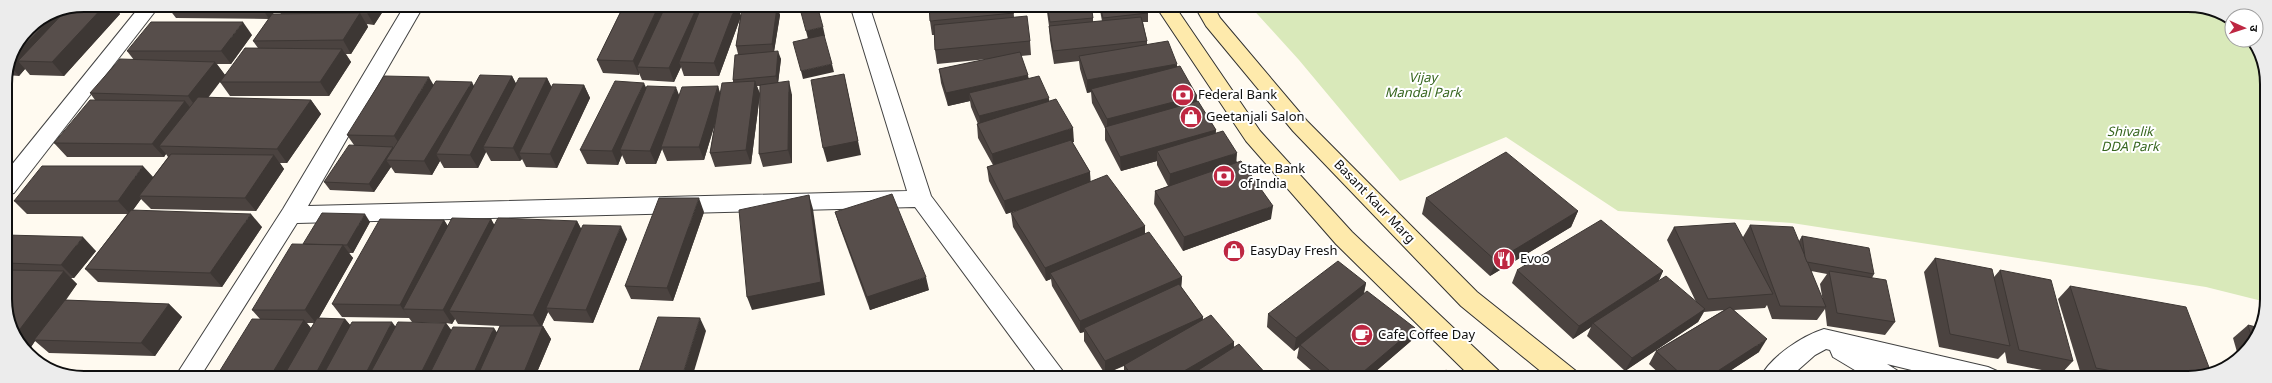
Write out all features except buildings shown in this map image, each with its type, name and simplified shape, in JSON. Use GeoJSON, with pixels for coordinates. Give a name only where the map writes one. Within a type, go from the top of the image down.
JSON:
{"type":"FeatureCollection","features":[{"type":"Feature","properties":{"kind":"main road"},"geometry":{"type":"LineString","coordinates":[[1169,12],[1253,136],[1344,238],[1482,371]]}},
{"type":"Feature","properties":{"kind":"main road","name":"Basant Kaur Marg"},"geometry":{"type":"LineString","coordinates":[[1207,12],[1213,22],[1300,126],[1468,299],[1558,371]]}},
{"type":"Feature","properties":{"kind":"street"},"geometry":{"type":"LineString","coordinates":[[12,178],[145,12]]}},
{"type":"Feature","properties":{"kind":"street"},"geometry":{"type":"LineString","coordinates":[[191,371],[291,215],[411,12]]}},
{"type":"Feature","properties":{"kind":"street"},"geometry":{"type":"LineString","coordinates":[[861,12],[921,200],[1051,371]]}},
{"type":"Feature","properties":{"kind":"street"},"geometry":{"type":"LineString","coordinates":[[291,215],[921,200]]}},
{"type":"Feature","properties":{"kind":"street"},"geometry":{"type":"LineString","coordinates":[[1824,339],[1878,371]]}},
{"type":"Feature","properties":{"kind":"street"},"geometry":{"type":"LineString","coordinates":[[1780,371],[1806,348],[1824,339],[1959,371]]}},
{"type":"Feature","properties":{"kind":"green space","name":"Shivalik DDA Park"},"geometry":{"type":"Polygon","coordinates":[[[1255,12],[2188,12],[2207,14],[2224,22],[2224,48],[2250,48],[2255,56],[2259,70],[2260,300],[2206,287],[1792,223],[1618,211],[1506,137],[1400,181],[1299,60],[1255,12]]]}},
{"type":"Feature","properties":{"kind":"place","name":"Federal Bank"},"geometry":{"type":"Point","coordinates":[1183,95]}},
{"type":"Feature","properties":{"kind":"place","name":"Geetanjali Salon"},"geometry":{"type":"Point","coordinates":[1191,117]}},
{"type":"Feature","properties":{"kind":"place","name":"State Bank of India"},"geometry":{"type":"Point","coordinates":[1224,176]}},
{"type":"Feature","properties":{"kind":"place","name":"EasyDay Fresh"},"geometry":{"type":"Point","coordinates":[1234,251]}},
{"type":"Feature","properties":{"kind":"place","name":"Evoo"},"geometry":{"type":"Point","coordinates":[1504,259]}},
{"type":"Feature","properties":{"kind":"place","name":"Cafe Coffee Day"},"geometry":{"type":"Point","coordinates":[1362,335]}},
{"type":"Feature","properties":{"kind":"park label","name":"Vijay Mandal Park"},"geometry":{"type":"Point","coordinates":[1423,86]}}]}
